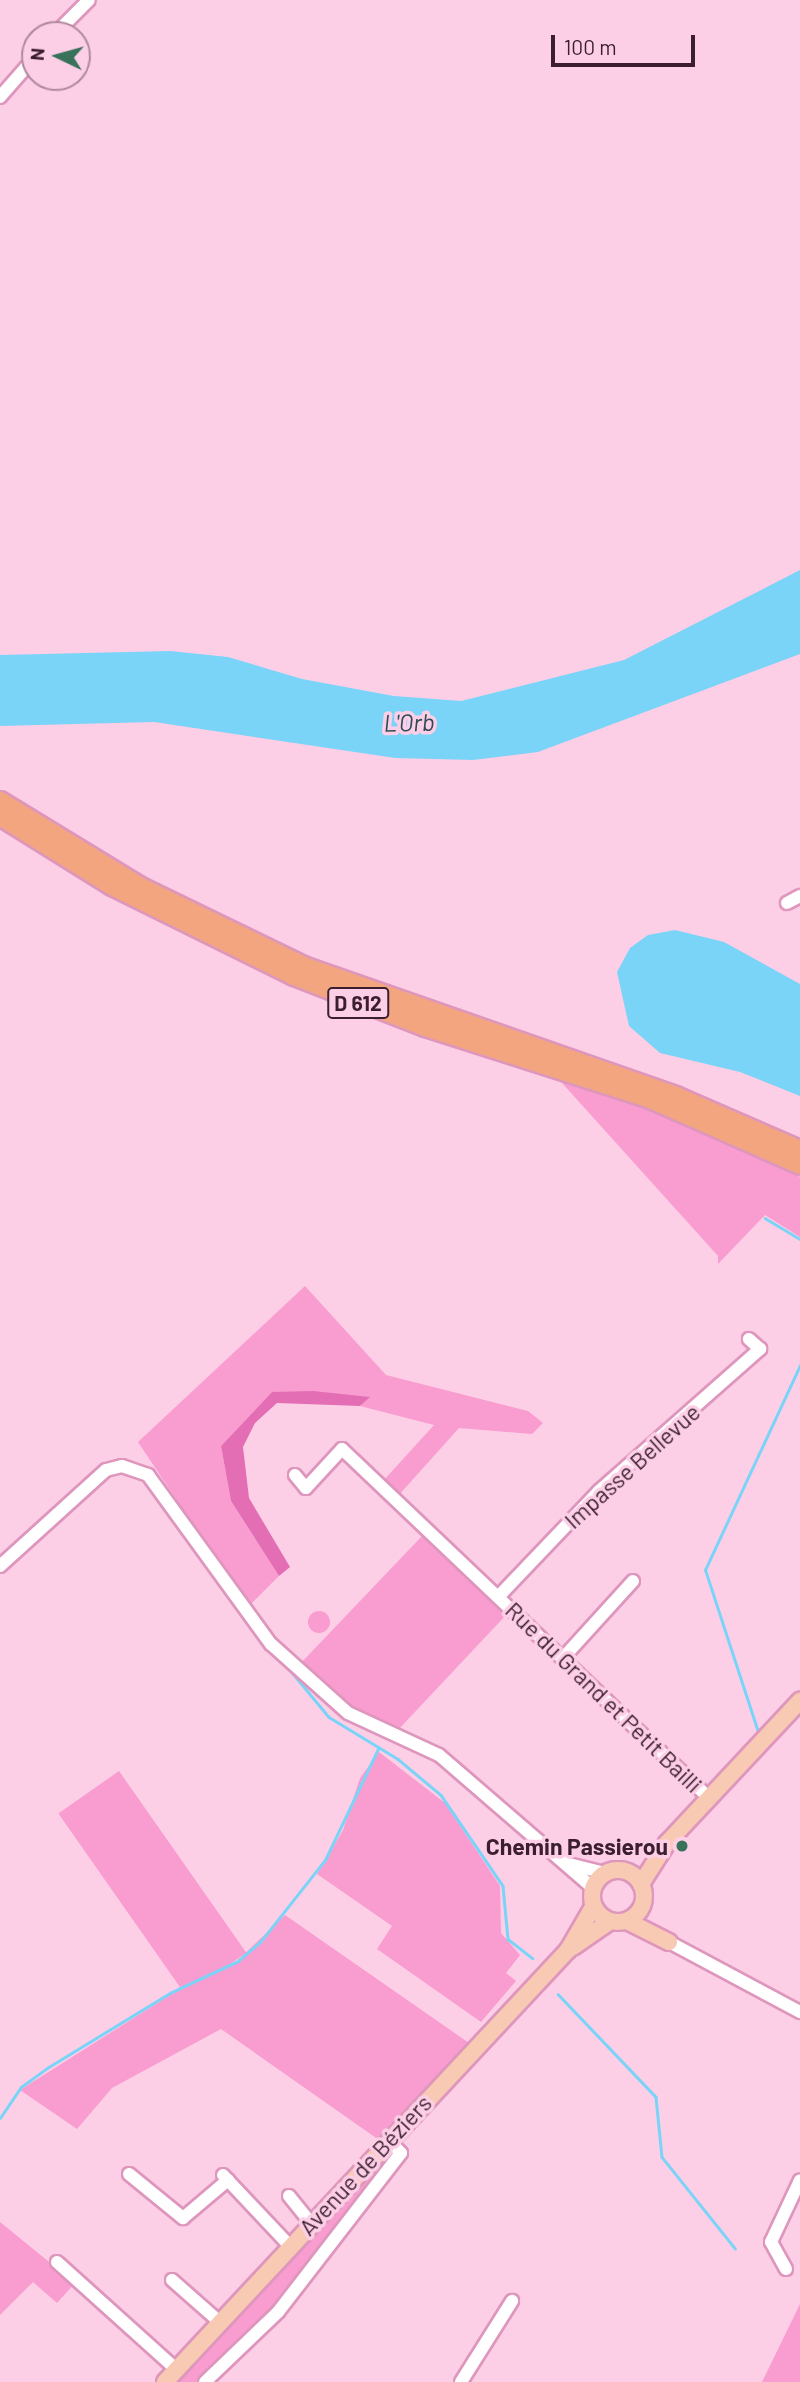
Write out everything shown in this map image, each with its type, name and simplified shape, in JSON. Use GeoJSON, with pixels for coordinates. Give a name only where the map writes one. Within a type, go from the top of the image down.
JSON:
{"type":"FeatureCollection","features":[{"type":"Feature","properties":{"kind":"highway","name":"D 612"},"geometry":{"type":"LineString","coordinates":[[0,801],[141,887],[294,962],[663,1091],[800,1150]]}},
{"type":"Feature","properties":{"kind":"highway","name":"D 612"},"geometry":{"type":"LineString","coordinates":[[0,816],[111,886],[294,976],[650,1100],[800,1165]]}},
{"type":"Feature","properties":{"kind":"main road"},"geometry":{"type":"LineString","coordinates":[[669,1942],[642,1907],[641,1884],[667,1843],[800,1701]]}},
{"type":"Feature","properties":{"kind":"main road"},"geometry":{"type":"LineString","coordinates":[[667,1843],[626,1871],[604,1873],[593,1888],[593,1907],[609,1922],[627,1921],[669,1942]]}},
{"type":"Feature","properties":{"kind":"main road"},"geometry":{"type":"LineString","coordinates":[[626,1871],[641,1884]]}},
{"type":"Feature","properties":{"kind":"main road","name":"Avenue de Béziers"},"geometry":{"type":"LineString","coordinates":[[568,1950],[593,1907]]}},
{"type":"Feature","properties":{"kind":"main road"},"geometry":{"type":"LineString","coordinates":[[627,1921],[642,1907]]}},
{"type":"Feature","properties":{"kind":"main road","name":"Avenue de Béziers"},"geometry":{"type":"LineString","coordinates":[[171,2376],[388,2140],[568,1950],[609,1922]]}},
{"type":"Feature","properties":{"kind":"street"},"geometry":{"type":"LineString","coordinates":[[68,21],[89,0]]}},
{"type":"Feature","properties":{"kind":"street"},"geometry":{"type":"LineString","coordinates":[[0,97],[21,73]]}},
{"type":"Feature","properties":{"kind":"street"},"geometry":{"type":"LineString","coordinates":[[787,903],[800,896]]}},
{"type":"Feature","properties":{"kind":"street","name":"Impasse Bellevue"},"geometry":{"type":"LineString","coordinates":[[498,1597],[599,1491],[760,1349],[749,1339]]}},
{"type":"Feature","properties":{"kind":"street","name":"Rue du Grand et Petit Bailli"},"geometry":{"type":"LineString","coordinates":[[295,1475],[306,1488],[342,1449],[709,1798]]}},
{"type":"Feature","properties":{"kind":"street"},"geometry":{"type":"LineString","coordinates":[[0,1566],[106,1470],[138,1469],[148,1475],[271,1644],[348,1713],[439,1755],[593,1888]]}},
{"type":"Feature","properties":{"kind":"street"},"geometry":{"type":"LineString","coordinates":[[562,1658],[633,1581]]}},
{"type":"Feature","properties":{"kind":"street"},"geometry":{"type":"LineString","coordinates":[[568,1864],[604,1873]]}},
{"type":"Feature","properties":{"kind":"street"},"geometry":{"type":"LineString","coordinates":[[669,1942],[800,2012]]}},
{"type":"Feature","properties":{"kind":"street"},"geometry":{"type":"LineString","coordinates":[[205,2382],[278,2312],[401,2153],[388,2140]]}},
{"type":"Feature","properties":{"kind":"street"},"geometry":{"type":"LineString","coordinates":[[129,2174],[183,2218],[226,2177],[290,2246]]}},
{"type":"Feature","properties":{"kind":"street"},"geometry":{"type":"LineString","coordinates":[[786,2269],[771,2242],[799,2185]]}},
{"type":"Feature","properties":{"kind":"street"},"geometry":{"type":"LineString","coordinates":[[289,2196],[311,2223]]}},
{"type":"Feature","properties":{"kind":"street"},"geometry":{"type":"LineString","coordinates":[[57,2262],[171,2376]]}},
{"type":"Feature","properties":{"kind":"street"},"geometry":{"type":"LineString","coordinates":[[172,2280],[221,2323]]}},
{"type":"Feature","properties":{"kind":"street"},"geometry":{"type":"LineString","coordinates":[[461,2382],[512,2301]]}},
{"type":"Feature","properties":{"kind":"shaded area"},"geometry":{"type":"Polygon","coordinates":[[[553,1073],[732,1141],[800,1177],[800,1237],[765,1215],[718,1264],[718,1256],[553,1073]]]}},
{"type":"Feature","properties":{"kind":"shaded area"},"geometry":{"type":"Polygon","coordinates":[[[305,1286],[386,1375],[528,1411],[543,1423],[532,1434],[459,1428],[398,1496],[383,1481],[434,1425],[360,1406],[369,1397],[272,1392],[221,1446],[231,1501],[279,1576],[248,1607],[138,1442],[305,1286]]]}},
{"type":"Feature","properties":{"kind":"shaded area"},"geometry":{"type":"Polygon","coordinates":[[[313,1391],[370,1397],[360,1406],[277,1403],[255,1423],[243,1447],[249,1498],[290,1567],[279,1576],[231,1501],[221,1446],[272,1392],[313,1391]]]}},
{"type":"Feature","properties":{"kind":"shaded area"},"geometry":{"type":"Polygon","coordinates":[[[423,1535],[507,1614],[398,1730],[350,1710],[299,1665],[423,1535]]]}},
{"type":"Feature","properties":{"kind":"shaded area"},"geometry":{"type":"Polygon","coordinates":[[[319,1611],[327,1614],[330,1622],[327,1630],[319,1633],[311,1630],[308,1622],[311,1614],[319,1611]]]}},
{"type":"Feature","properties":{"kind":"shaded area"},"geometry":{"type":"Polygon","coordinates":[[[379,1752],[445,1803],[500,1886],[501,1933],[520,1955],[506,1973],[516,1981],[481,2022],[377,1949],[392,1926],[317,1874],[343,1830],[360,1778],[379,1752]]]}},
{"type":"Feature","properties":{"kind":"shaded area"},"geometry":{"type":"Polygon","coordinates":[[[119,1771],[246,1953],[186,1995],[58,1813],[119,1771]]]}},
{"type":"Feature","properties":{"kind":"shaded area"},"geometry":{"type":"Polygon","coordinates":[[[285,1915],[469,2043],[379,2140],[221,2029],[112,2088],[77,2129],[20,2090],[170,1995],[234,1964],[285,1915]]]}},
{"type":"Feature","properties":{"kind":"shaded area"},"geometry":{"type":"Polygon","coordinates":[[[390,2153],[395,2157],[271,2314],[202,2382],[178,2382],[390,2153]]]}},
{"type":"Feature","properties":{"kind":"shaded area"},"geometry":{"type":"Polygon","coordinates":[[[0,2222],[75,2283],[57,2303],[33,2282],[0,2315],[0,2222]]]}},
{"type":"Feature","properties":{"kind":"shaded area"},"geometry":{"type":"Polygon","coordinates":[[[800,2304],[800,2382],[762,2382],[800,2304]]]}},
{"type":"Feature","properties":{"kind":"water","name":"L'Orb"},"geometry":{"type":"Polygon","coordinates":[[[800,570],[800,654],[538,752],[473,760],[395,758],[154,722],[0,726],[0,655],[170,651],[228,657],[302,679],[394,696],[461,701],[624,660],[800,570]]]}},
{"type":"Feature","properties":{"kind":"water"},"geometry":{"type":"Polygon","coordinates":[[[675,930],[724,942],[800,984],[800,1096],[740,1072],[660,1053],[629,1026],[617,972],[630,948],[648,935],[675,930]]]}},
{"type":"Feature","properties":{"kind":"waterway"},"geometry":{"type":"LineString","coordinates":[[765,1218],[800,1239]]}},
{"type":"Feature","properties":{"kind":"waterway"},"geometry":{"type":"LineString","coordinates":[[758,1732],[705,1570],[800,1365]]}},
{"type":"Feature","properties":{"kind":"waterway"},"geometry":{"type":"LineString","coordinates":[[228,1595],[329,1717],[398,1759],[441,1795],[503,1886],[508,1939],[532,1958]]}},
{"type":"Feature","properties":{"kind":"waterway"},"geometry":{"type":"LineString","coordinates":[[0,2118],[21,2087],[47,2068],[170,1993],[238,1961],[261,1941],[325,1860],[378,1749]]}},
{"type":"Feature","properties":{"kind":"waterway"},"geometry":{"type":"LineString","coordinates":[[558,1994],[656,2097],[662,2157],[735,2248]]}},
{"type":"Feature","properties":{"kind":"place","name":"Chemin Passierou"},"geometry":{"type":"Point","coordinates":[682,1846]}}]}
